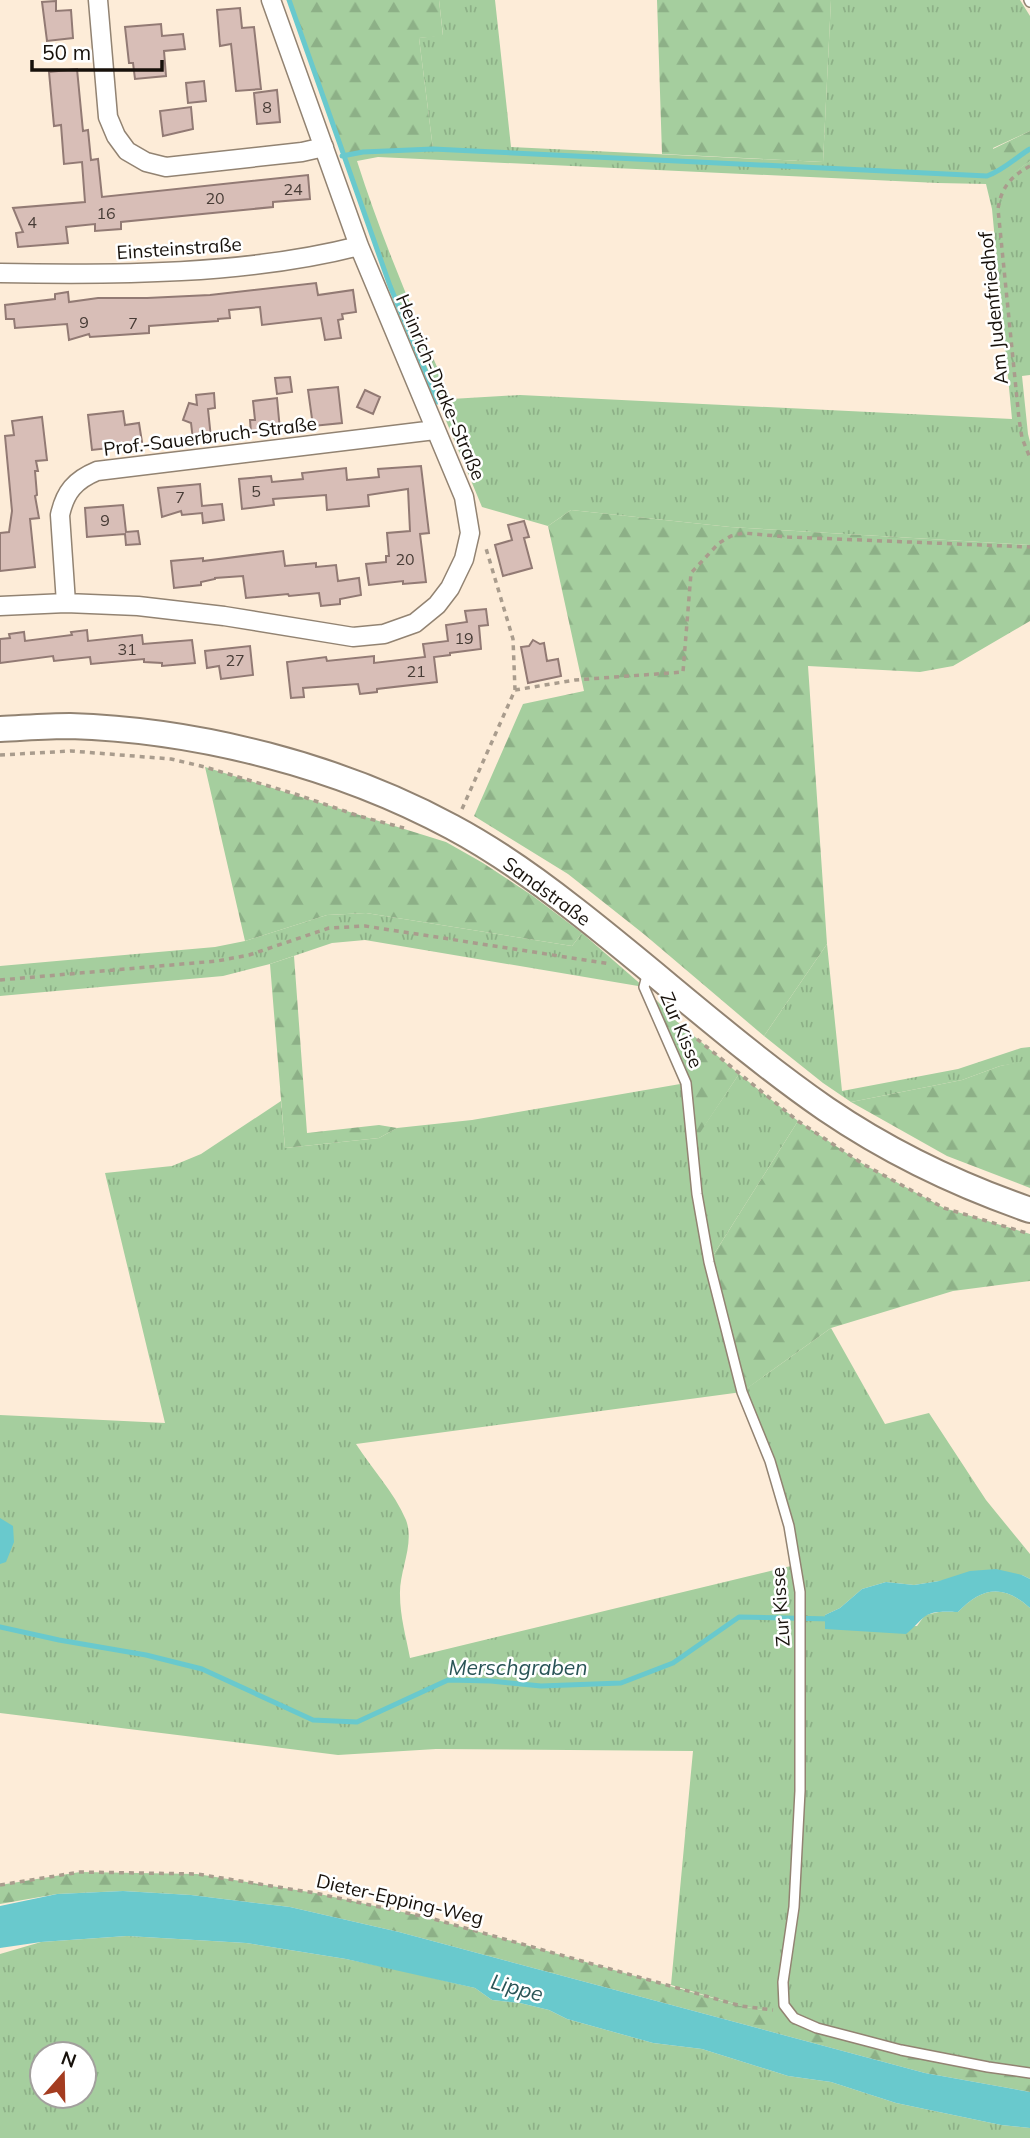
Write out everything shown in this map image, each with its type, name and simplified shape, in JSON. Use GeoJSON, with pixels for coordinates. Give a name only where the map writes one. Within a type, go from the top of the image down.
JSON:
{"type":"FeatureCollection","features":[{"type":"Feature","properties":{"kind":"main road","name":"Sandstraße"},"geometry":{"type":"LineString","coordinates":[[0,729],[69,726],[173,735],[237,748],[341,777],[402,802],[454,828],[506,860],[573,908],[768,1066],[847,1122],[887,1147],[953,1181],[1030,1209]]}},
{"type":"Feature","properties":{"kind":"street"},"geometry":{"type":"LineString","coordinates":[[98,0],[108,117],[116,136],[127,151],[146,162],[166,167],[302,152],[324,147]]}},
{"type":"Feature","properties":{"kind":"street","name":"Heinrich-Drake-Straße"},"geometry":{"type":"LineString","coordinates":[[0,606],[66,603],[138,606],[224,616],[353,637],[384,634],[415,623],[436,605],[450,588],[464,559],[470,533],[464,497],[359,246],[271,0]]}},
{"type":"Feature","properties":{"kind":"street","name":"Einsteinstraße"},"geometry":{"type":"LineString","coordinates":[[0,273],[75,275],[214,268],[323,255],[359,246]]}},
{"type":"Feature","properties":{"kind":"street","name":"Prof.-Sauerbruch-Straße"},"geometry":{"type":"LineString","coordinates":[[66,603],[60,514],[69,488],[84,476],[97,471],[435,430]]}},
{"type":"Feature","properties":{"kind":"lane","name":"Zur Kisse"},"geometry":{"type":"LineString","coordinates":[[648,969],[645,987],[686,1083],[697,1194],[709,1262],[742,1392],[770,1461],[789,1526],[800,1592],[800,1791],[794,1907],[783,1982],[786,2010]]}},
{"type":"Feature","properties":{"kind":"lane"},"geometry":{"type":"LineString","coordinates":[[786,2010],[794,2018],[817,2028],[901,2050],[1030,2073]]}},
{"type":"Feature","properties":{"kind":"path","name":"Am Judenfriedhof"},"geometry":{"type":"LineString","coordinates":[[1030,166],[1006,184],[1000,195],[998,209],[1018,419],[1030,458]]}},
{"type":"Feature","properties":{"kind":"path"},"geometry":{"type":"LineString","coordinates":[[454,828],[515,690],[513,639],[486,546],[470,533]]}},
{"type":"Feature","properties":{"kind":"path"},"geometry":{"type":"LineString","coordinates":[[515,690],[575,680],[683,672],[691,573],[719,544],[731,536],[743,533],[1030,547]]}},
{"type":"Feature","properties":{"kind":"path"},"geometry":{"type":"LineString","coordinates":[[0,755],[71,751],[171,759],[405,828]]}},
{"type":"Feature","properties":{"kind":"path"},"geometry":{"type":"LineString","coordinates":[[0,981],[217,961],[249,955],[329,928],[365,926],[620,966]]}},
{"type":"Feature","properties":{"kind":"path"},"geometry":{"type":"LineString","coordinates":[[739,1074],[798,1121],[863,1164],[944,1208],[1030,1234]]}},
{"type":"Feature","properties":{"kind":"path","name":"Dieter-Epping-Weg"},"geometry":{"type":"LineString","coordinates":[[0,1885],[80,1872],[197,1874],[316,1893],[430,1918],[741,2006],[786,2010]]}},
{"type":"Feature","properties":{"kind":"green space"},"geometry":{"type":"Polygon","coordinates":[[[289,0],[439,0],[443,36],[419,38],[433,149],[363,152],[342,156],[289,0]]]}},
{"type":"Feature","properties":{"kind":"green space"},"geometry":{"type":"Polygon","coordinates":[[[439,0],[495,0],[511,147],[823,162],[831,0],[1020,0],[1030,16],[1030,131],[993,148],[1002,181],[1030,161],[1030,375],[1022,376],[1030,442],[1030,545],[730,527],[571,510],[548,526],[482,507],[390,286],[342,156],[363,152],[433,149],[419,38],[443,35],[439,0]],[[378,157],[357,161],[389,252],[451,399],[520,395],[1012,419],[992,209],[986,184],[378,157]]]}},
{"type":"Feature","properties":{"kind":"green space"},"geometry":{"type":"Polygon","coordinates":[[[657,0],[831,0],[823,162],[662,154],[657,0]]]}},
{"type":"Feature","properties":{"kind":"green space"},"geometry":{"type":"Polygon","coordinates":[[[1030,131],[1030,161],[1002,182],[992,169],[993,149],[1030,131]]]}},
{"type":"Feature","properties":{"kind":"green space"},"geometry":{"type":"Polygon","coordinates":[[[571,510],[730,527],[1030,545],[1030,621],[953,666],[920,672],[808,666],[827,944],[764,1036],[568,874],[474,816],[523,704],[584,691],[548,526],[571,510]]]}},
{"type":"Feature","properties":{"kind":"green space"},"geometry":{"type":"Polygon","coordinates":[[[205,767],[446,842],[533,896],[582,933],[572,946],[366,913],[327,915],[245,941],[205,767]]]}},
{"type":"Feature","properties":{"kind":"green space"},"geometry":{"type":"Polygon","coordinates":[[[366,913],[572,946],[582,933],[644,987],[365,940],[332,943],[270,964],[223,976],[0,996],[0,966],[215,947],[245,941],[327,915],[366,913]]]}},
{"type":"Feature","properties":{"kind":"green space"},"geometry":{"type":"Polygon","coordinates":[[[827,944],[842,1091],[958,1069],[1021,1048],[1030,1047],[1030,1061],[1000,1066],[962,1080],[851,1102],[764,1036],[827,944]]]}},
{"type":"Feature","properties":{"kind":"green space"},"geometry":{"type":"Polygon","coordinates":[[[294,956],[307,1133],[379,1125],[397,1128],[379,1138],[285,1148],[270,964],[294,956]]]}},
{"type":"Feature","properties":{"kind":"green space"},"geometry":{"type":"Polygon","coordinates":[[[644,987],[675,1020],[739,1074],[692,1145],[686,1083],[644,987]]]}},
{"type":"Feature","properties":{"kind":"green space"},"geometry":{"type":"Polygon","coordinates":[[[1030,1061],[1030,1188],[947,1156],[851,1102],[962,1080],[1000,1066],[1030,1061]]]}},
{"type":"Feature","properties":{"kind":"green space"},"geometry":{"type":"Polygon","coordinates":[[[739,1074],[798,1121],[709,1262],[743,1391],[831,1328],[885,1424],[929,1413],[986,1500],[1030,1554],[1030,1579],[1022,1575],[914,1585],[886,1582],[862,1589],[840,1608],[825,1615],[826,1629],[917,1626],[925,1615],[958,1612],[975,1598],[992,1592],[1011,1595],[1030,1608],[1030,2073],[817,2028],[786,2010],[741,2006],[671,1985],[693,1751],[436,1749],[338,1755],[0,1713],[0,1415],[165,1423],[105,1173],[172,1166],[201,1154],[281,1101],[285,1148],[379,1138],[397,1128],[472,1120],[686,1083],[692,1144],[739,1074]],[[742,1392],[356,1444],[389,1490],[406,1520],[409,1538],[400,1595],[410,1658],[795,1565],[789,1526],[742,1392]]]}},
{"type":"Feature","properties":{"kind":"green space"},"geometry":{"type":"Polygon","coordinates":[[[798,1121],[863,1164],[944,1208],[1030,1234],[1030,1281],[953,1291],[831,1328],[742,1392],[709,1262],[798,1121]]]}},
{"type":"Feature","properties":{"kind":"green space"},"geometry":{"type":"Polygon","coordinates":[[[80,1872],[197,1874],[315,1893],[430,1918],[741,2006],[763,2010],[786,2009],[817,2028],[1030,2073],[1030,2092],[925,2073],[399,1932],[290,1907],[191,1895],[123,1891],[57,1894],[0,1904],[0,1885],[80,1872]]]}},
{"type":"Feature","properties":{"kind":"green space"},"geometry":{"type":"Polygon","coordinates":[[[127,1936],[246,1943],[346,1959],[475,1988],[492,2000],[549,2010],[567,2019],[653,2043],[702,2049],[788,2076],[831,2082],[896,2103],[1001,2125],[1030,2128],[1030,2138],[0,2138],[0,1954],[41,1942],[127,1936]]]}},
{"type":"Feature","properties":{"kind":"water"},"geometry":{"type":"Polygon","coordinates":[[[0,1518],[13,1526],[14,1542],[6,1562],[0,1564],[0,1518]]]}},
{"type":"Feature","properties":{"kind":"water"},"geometry":{"type":"Polygon","coordinates":[[[996,1569],[1030,1579],[1030,1608],[1011,1595],[992,1592],[975,1598],[958,1612],[926,1615],[906,1634],[825,1629],[825,1615],[840,1608],[862,1589],[886,1582],[914,1585],[939,1581],[970,1571],[996,1569]]]}},
{"type":"Feature","properties":{"kind":"water","name":"Lippe"},"geometry":{"type":"Polygon","coordinates":[[[123,1891],[191,1895],[290,1907],[399,1932],[925,2073],[1030,2092],[1030,2128],[1001,2125],[896,2103],[831,2082],[788,2076],[702,2049],[653,2043],[567,2019],[549,2010],[492,2000],[475,1988],[346,1959],[246,1943],[127,1936],[41,1942],[0,1948],[0,1906],[57,1894],[123,1891]]]}},
{"type":"Feature","properties":{"kind":"building"},"geometry":{"type":"Polygon","coordinates":[[[56,1],[56,11],[71,10],[73,38],[47,41],[42,2],[56,1]]]}},
{"type":"Feature","properties":{"kind":"building"},"geometry":{"type":"Polygon","coordinates":[[[240,8],[242,28],[254,27],[261,89],[236,91],[231,44],[220,46],[217,10],[240,8]]]}},
{"type":"Feature","properties":{"kind":"building"},"geometry":{"type":"Polygon","coordinates":[[[161,24],[162,36],[183,34],[185,49],[164,51],[166,76],[135,79],[133,63],[129,63],[125,27],[161,24]]]}},
{"type":"Feature","properties":{"kind":"building"},"geometry":{"type":"Polygon","coordinates":[[[77,69],[83,131],[88,130],[91,160],[98,159],[102,197],[308,175],[310,199],[273,202],[273,207],[121,222],[121,229],[95,231],[95,224],[66,227],[68,243],[18,247],[16,233],[23,232],[13,208],[85,202],[82,162],[64,164],[61,125],[54,126],[49,72],[77,69]]]}},
{"type":"Feature","properties":{"kind":"building"},"geometry":{"type":"Polygon","coordinates":[[[204,81],[206,101],[188,103],[186,83],[204,81]]]}},
{"type":"Feature","properties":{"kind":"building"},"geometry":{"type":"Polygon","coordinates":[[[277,90],[280,122],[257,124],[254,93],[277,90]]]}},
{"type":"Feature","properties":{"kind":"building"},"geometry":{"type":"Polygon","coordinates":[[[191,107],[193,129],[163,136],[160,111],[191,107]]]}},
{"type":"Feature","properties":{"kind":"building"},"geometry":{"type":"Polygon","coordinates":[[[316,283],[318,295],[353,290],[356,312],[342,314],[343,319],[338,320],[341,338],[325,340],[321,318],[262,325],[260,307],[229,310],[230,318],[218,321],[149,326],[149,333],[90,337],[89,334],[69,340],[67,324],[15,328],[14,319],[6,319],[5,305],[55,299],[55,294],[68,292],[69,302],[98,298],[210,295],[316,283]]]}},
{"type":"Feature","properties":{"kind":"building"},"geometry":{"type":"Polygon","coordinates":[[[290,377],[292,392],[277,394],[275,378],[290,377]]]}},
{"type":"Feature","properties":{"kind":"building"},"geometry":{"type":"Polygon","coordinates":[[[338,387],[342,423],[313,426],[308,390],[338,387]]]}},
{"type":"Feature","properties":{"kind":"building"},"geometry":{"type":"Polygon","coordinates":[[[365,390],[380,397],[373,414],[357,407],[365,390]]]}},
{"type":"Feature","properties":{"kind":"building"},"geometry":{"type":"Polygon","coordinates":[[[214,393],[215,408],[208,409],[211,438],[193,440],[191,423],[183,420],[189,403],[197,405],[196,395],[214,393]]]}},
{"type":"Feature","properties":{"kind":"building"},"geometry":{"type":"Polygon","coordinates":[[[277,398],[280,430],[251,433],[250,420],[255,420],[253,401],[277,398]]]}},
{"type":"Feature","properties":{"kind":"building"},"geometry":{"type":"Polygon","coordinates":[[[123,411],[125,425],[139,423],[142,442],[92,450],[88,415],[123,411]]]}},
{"type":"Feature","properties":{"kind":"building"},"geometry":{"type":"Polygon","coordinates":[[[42,417],[47,460],[36,461],[38,471],[35,471],[35,496],[39,518],[30,519],[35,567],[0,571],[0,533],[9,532],[12,511],[5,436],[14,435],[12,421],[42,417]]]}},
{"type":"Feature","properties":{"kind":"building"},"geometry":{"type":"Polygon","coordinates":[[[421,466],[429,533],[420,534],[426,582],[403,584],[403,581],[369,585],[366,564],[386,562],[386,556],[389,556],[387,533],[410,531],[408,489],[368,495],[369,506],[327,510],[326,495],[273,499],[274,505],[242,509],[239,479],[271,476],[272,482],[303,479],[302,473],[346,468],[347,480],[379,477],[378,469],[421,466]]]}},
{"type":"Feature","properties":{"kind":"building"},"geometry":{"type":"Polygon","coordinates":[[[200,484],[202,506],[222,504],[224,520],[203,523],[202,513],[182,515],[181,511],[162,517],[158,488],[200,484]]]}},
{"type":"Feature","properties":{"kind":"building"},"geometry":{"type":"Polygon","coordinates":[[[123,505],[126,532],[138,531],[140,544],[126,545],[125,534],[87,537],[85,508],[123,505]]]}},
{"type":"Feature","properties":{"kind":"building"},"geometry":{"type":"Polygon","coordinates":[[[524,521],[529,537],[524,538],[532,568],[503,576],[495,545],[512,540],[508,525],[524,521]]]}},
{"type":"Feature","properties":{"kind":"building"},"geometry":{"type":"Polygon","coordinates":[[[283,551],[285,566],[316,563],[316,567],[336,565],[338,581],[359,578],[361,595],[340,599],[340,604],[321,606],[319,593],[246,598],[243,576],[215,578],[201,582],[201,585],[174,588],[171,561],[203,558],[203,561],[283,551]]]}},
{"type":"Feature","properties":{"kind":"building"},"geometry":{"type":"Polygon","coordinates":[[[486,609],[488,625],[479,626],[481,649],[434,657],[437,682],[377,689],[377,692],[360,694],[358,684],[303,688],[304,697],[291,698],[287,662],[326,657],[327,661],[374,656],[374,663],[425,657],[423,644],[448,641],[446,625],[467,622],[465,611],[486,609]]]}},
{"type":"Feature","properties":{"kind":"building"},"geometry":{"type":"Polygon","coordinates":[[[87,630],[88,641],[142,635],[143,644],[192,640],[195,663],[162,666],[162,663],[144,662],[144,659],[91,664],[90,657],[54,661],[53,656],[0,663],[0,639],[10,638],[9,634],[24,632],[25,641],[72,635],[71,632],[87,630]]]}},
{"type":"Feature","properties":{"kind":"building"},"geometry":{"type":"Polygon","coordinates":[[[533,640],[544,643],[547,661],[558,659],[561,676],[528,683],[521,647],[529,646],[533,640]]]}},
{"type":"Feature","properties":{"kind":"building"},"geometry":{"type":"Polygon","coordinates":[[[250,646],[253,675],[221,679],[219,666],[207,668],[205,651],[250,646]]]}},
{"type":"Feature","properties":{"kind":"waterway"},"geometry":{"type":"LineString","coordinates":[[289,0],[390,286],[438,402]]}},
{"type":"Feature","properties":{"kind":"waterway"},"geometry":{"type":"LineString","coordinates":[[342,156],[363,152],[433,149],[987,176],[1030,149]]}},
{"type":"Feature","properties":{"kind":"waterway","name":"Merschgraben"},"geometry":{"type":"LineString","coordinates":[[0,1627],[146,1655],[202,1669],[313,1720],[357,1722],[448,1680],[541,1686],[621,1683],[673,1663],[739,1617],[832,1619]]}}]}
